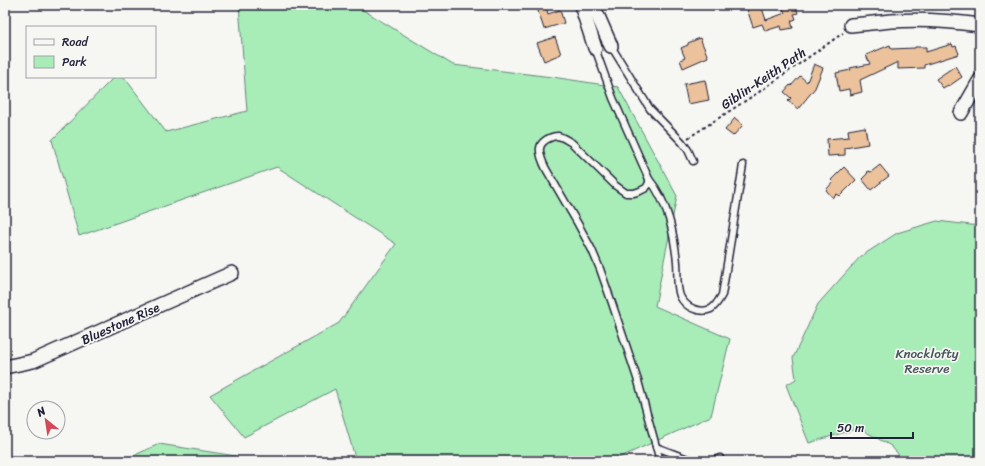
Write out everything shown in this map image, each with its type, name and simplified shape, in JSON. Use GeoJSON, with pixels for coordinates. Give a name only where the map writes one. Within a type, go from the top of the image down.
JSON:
{"type":"FeatureCollection","features":[{"type":"Feature","properties":{"kind":"street"},"geometry":{"type":"LineString","coordinates":[[581,5],[595,48]]}},
{"type":"Feature","properties":{"kind":"street"},"geometry":{"type":"LineString","coordinates":[[593,5],[611,46]]}},
{"type":"Feature","properties":{"kind":"street"},"geometry":{"type":"LineString","coordinates":[[852,25],[893,21],[965,23],[980,25]]}},
{"type":"Feature","properties":{"kind":"street"},"geometry":{"type":"LineString","coordinates":[[961,113],[980,80]]}},
{"type":"Feature","properties":{"kind":"street","name":"Bluestone Rise"},"geometry":{"type":"LineString","coordinates":[[5,367],[33,361],[232,273]]}},
{"type":"Feature","properties":{"kind":"lane"},"geometry":{"type":"LineString","coordinates":[[611,46],[650,109],[682,142],[693,161]]}},
{"type":"Feature","properties":{"kind":"lane"},"geometry":{"type":"LineString","coordinates":[[595,48],[613,98],[649,179],[655,187],[666,210],[672,231],[680,296],[686,304],[695,310],[702,311],[712,309],[718,303],[722,295],[743,165]]}},
{"type":"Feature","properties":{"kind":"lane"},"geometry":{"type":"LineString","coordinates":[[649,179],[649,183],[646,188],[634,194],[626,193],[616,186],[564,138],[558,136],[550,138],[544,141],[540,146],[542,161],[592,250],[600,269],[638,381],[660,461]]}},
{"type":"Feature","properties":{"kind":"lane"},"geometry":{"type":"LineString","coordinates":[[656,448],[692,461]]}},
{"type":"Feature","properties":{"kind":"lane"},"geometry":{"type":"LineString","coordinates":[[714,461],[720,458]]}},
{"type":"Feature","properties":{"kind":"path","name":"Giblin-Keith Path"},"geometry":{"type":"LineString","coordinates":[[682,142],[838,37],[852,25]]}},
{"type":"Feature","properties":{"kind":"green space"},"geometry":{"type":"Polygon","coordinates":[[[239,5],[355,5],[453,65],[618,87],[677,196],[655,306],[730,339],[711,416],[612,461],[356,461],[335,389],[244,437],[210,395],[339,323],[396,244],[277,167],[79,236],[52,140],[113,78],[125,78],[166,132],[247,111],[239,5]]]}},
{"type":"Feature","properties":{"kind":"green space","name":"Knocklofty Reserve"},"geometry":{"type":"Polygon","coordinates":[[[937,221],[980,227],[980,461],[904,461],[891,446],[859,428],[809,443],[786,385],[796,379],[793,358],[818,304],[860,257],[897,233],[937,221]]]}},
{"type":"Feature","properties":{"kind":"green space"},"geometry":{"type":"Polygon","coordinates":[[[159,444],[236,456],[235,461],[122,461],[159,444]]]}},
{"type":"Feature","properties":{"kind":"building"},"geometry":{"type":"Polygon","coordinates":[[[761,5],[766,20],[785,13],[781,5],[795,5],[798,13],[794,14],[796,19],[791,21],[793,28],[782,30],[781,26],[765,31],[762,24],[753,27],[747,9],[761,5]]]}},
{"type":"Feature","properties":{"kind":"building"},"geometry":{"type":"Polygon","coordinates":[[[546,6],[548,14],[560,10],[564,23],[544,29],[537,8],[546,6]]]}},
{"type":"Feature","properties":{"kind":"building"},"geometry":{"type":"Polygon","coordinates":[[[555,37],[561,54],[544,61],[537,43],[555,37]]]}},
{"type":"Feature","properties":{"kind":"building"},"geometry":{"type":"Polygon","coordinates":[[[700,38],[708,57],[683,68],[680,60],[685,58],[681,48],[700,38]]]}},
{"type":"Feature","properties":{"kind":"building"},"geometry":{"type":"Polygon","coordinates":[[[952,44],[953,47],[956,46],[959,54],[924,65],[924,68],[898,69],[898,62],[860,80],[862,92],[850,95],[849,89],[839,91],[836,73],[851,70],[850,68],[870,64],[866,55],[890,45],[891,49],[926,47],[926,52],[952,44]]]}},
{"type":"Feature","properties":{"kind":"building"},"geometry":{"type":"Polygon","coordinates":[[[814,64],[823,68],[815,88],[798,109],[788,101],[791,98],[784,92],[800,76],[807,82],[814,64]]]}},
{"type":"Feature","properties":{"kind":"building"},"geometry":{"type":"Polygon","coordinates":[[[955,66],[962,77],[949,86],[948,85],[943,88],[936,79],[955,66]]]}},
{"type":"Feature","properties":{"kind":"building"},"geometry":{"type":"Polygon","coordinates":[[[705,80],[709,100],[688,104],[684,84],[705,80]]]}},
{"type":"Feature","properties":{"kind":"building"},"geometry":{"type":"Polygon","coordinates":[[[735,118],[743,125],[733,136],[725,130],[735,118]]]}},
{"type":"Feature","properties":{"kind":"building"},"geometry":{"type":"Polygon","coordinates":[[[865,127],[868,144],[845,148],[845,155],[828,156],[827,139],[849,137],[848,130],[865,127]]]}},
{"type":"Feature","properties":{"kind":"building"},"geometry":{"type":"Polygon","coordinates":[[[880,165],[889,176],[871,190],[862,179],[868,171],[871,172],[880,165]]]}},
{"type":"Feature","properties":{"kind":"building"},"geometry":{"type":"Polygon","coordinates":[[[844,167],[856,180],[840,196],[837,194],[833,198],[826,190],[833,182],[831,180],[844,167]]]}}]}
